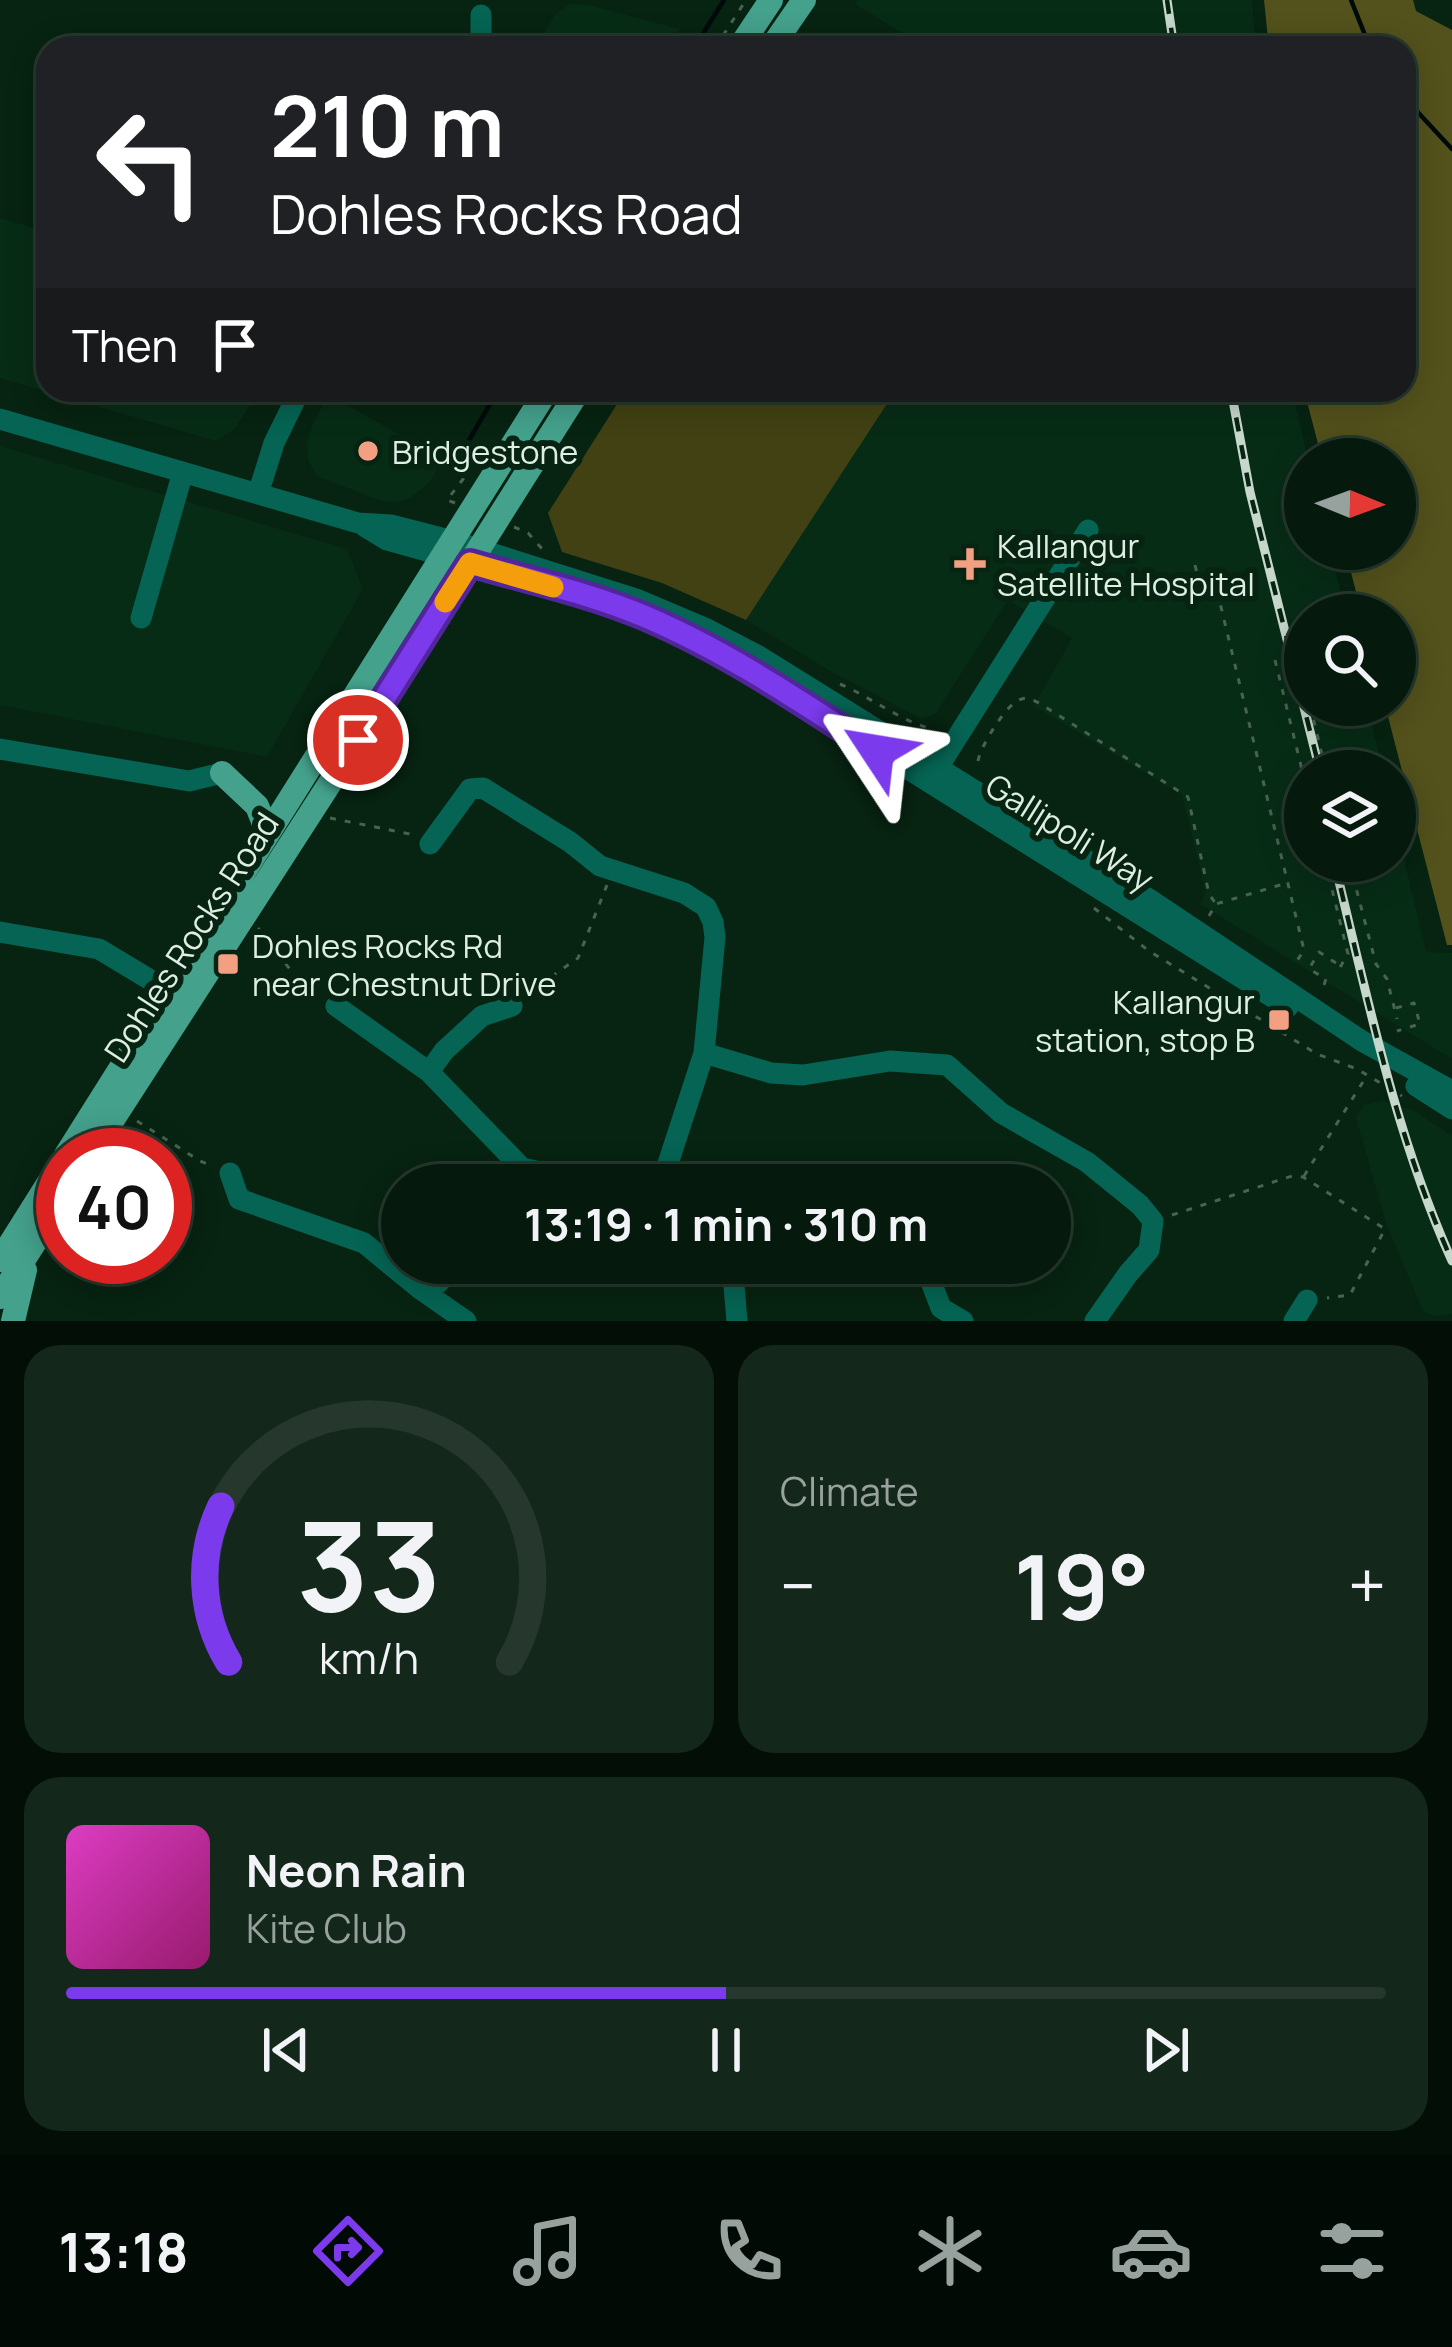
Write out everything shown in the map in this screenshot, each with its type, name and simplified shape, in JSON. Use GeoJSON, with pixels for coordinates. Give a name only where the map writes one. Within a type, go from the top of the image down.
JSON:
{"type":"FeatureCollection","features":[{"type":"Feature","properties":{"kind":"main road"},"geometry":{"type":"LineString","coordinates":[[748,36],[772,0]]}},
{"type":"Feature","properties":{"kind":"main road"},"geometry":{"type":"LineString","coordinates":[[779,36],[804,0]]}},
{"type":"Feature","properties":{"kind":"main road","name":"Dohles Rocks Road"},"geometry":{"type":"LineString","coordinates":[[105,1128],[268,834],[540,402]]}},
{"type":"Feature","properties":{"kind":"main road","name":"Dohles Rocks Road"},"geometry":{"type":"LineString","coordinates":[[85,1128],[474,556],[571,402]]}},
{"type":"Feature","properties":{"kind":"main road"},"geometry":{"type":"LineString","coordinates":[[222,773],[256,806],[268,834]]}},
{"type":"Feature","properties":{"kind":"main road","name":"Dohles Rocks Road"},"geometry":{"type":"LineString","coordinates":[[0,1260],[36,1202]]}},
{"type":"Feature","properties":{"kind":"main road"},"geometry":{"type":"LineString","coordinates":[[0,1297],[36,1240]]}},
{"type":"Feature","properties":{"kind":"main road"},"geometry":{"type":"LineString","coordinates":[[13,1321],[33,1245]]}},
{"type":"Feature","properties":{"kind":"street"},"geometry":{"type":"LineString","coordinates":[[481,15],[482,36]]}},
{"type":"Feature","properties":{"kind":"street"},"geometry":{"type":"LineString","coordinates":[[258,494],[274,442],[294,402]]}},
{"type":"Feature","properties":{"kind":"street","name":"Gallipoli Way"},"geometry":{"type":"LineString","coordinates":[[0,418],[358,523],[392,525],[687,636],[1187,923],[1362,1040],[1452,1091]]}},
{"type":"Feature","properties":{"kind":"street"},"geometry":{"type":"LineString","coordinates":[[140,618],[183,472]]}},
{"type":"Feature","properties":{"kind":"street"},"geometry":{"type":"LineString","coordinates":[[933,775],[1088,530]]}},
{"type":"Feature","properties":{"kind":"street"},"geometry":{"type":"LineString","coordinates":[[0,749],[189,782],[222,773]]}},
{"type":"Feature","properties":{"kind":"street","name":"Gallipoli Way"},"geometry":{"type":"LineString","coordinates":[[933,775],[1452,1109]]}},
{"type":"Feature","properties":{"kind":"street"},"geometry":{"type":"LineString","coordinates":[[430,844],[470,789],[483,788],[600,866],[684,893],[706,907],[715,937],[704,1053],[668,1164]]}},
{"type":"Feature","properties":{"kind":"street"},"geometry":{"type":"LineString","coordinates":[[0,932],[99,949],[178,996]]}},
{"type":"Feature","properties":{"kind":"street"},"geometry":{"type":"LineString","coordinates":[[336,1006],[429,1072],[506,1164]]}},
{"type":"Feature","properties":{"kind":"street"},"geometry":{"type":"LineString","coordinates":[[429,1072],[482,1016],[512,1006]]}},
{"type":"Feature","properties":{"kind":"street"},"geometry":{"type":"LineString","coordinates":[[704,1053],[771,1073],[803,1076],[890,1061],[947,1065],[1001,1113],[1087,1162],[1153,1221],[1149,1250],[1095,1321]]}},
{"type":"Feature","properties":{"kind":"street"},"geometry":{"type":"LineString","coordinates":[[230,1173],[239,1199],[364,1243],[466,1321]]}},
{"type":"Feature","properties":{"kind":"street"},"geometry":{"type":"LineString","coordinates":[[420,1289],[436,1284]]}},
{"type":"Feature","properties":{"kind":"street"},"geometry":{"type":"LineString","coordinates":[[734,1284],[737,1321]]}},
{"type":"Feature","properties":{"kind":"street"},"geometry":{"type":"LineString","coordinates":[[932,1284],[941,1307],[963,1321]]}},
{"type":"Feature","properties":{"kind":"street"},"geometry":{"type":"LineString","coordinates":[[1294,1321],[1307,1300]]}},
{"type":"Feature","properties":{"kind":"path"},"geometry":{"type":"LineString","coordinates":[[723,36],[746,0]]}},
{"type":"Feature","properties":{"kind":"path"},"geometry":{"type":"LineString","coordinates":[[453,502],[447,500],[491,441]]}},
{"type":"Feature","properties":{"kind":"path"},"geometry":{"type":"LineString","coordinates":[[1195,565],[1198,577],[1214,574],[1304,950],[1293,967]]}},
{"type":"Feature","properties":{"kind":"path"},"geometry":{"type":"LineString","coordinates":[[1274,660],[1297,750]]}},
{"type":"Feature","properties":{"kind":"path"},"geometry":{"type":"LineString","coordinates":[[978,761],[980,750],[1014,701],[1026,698],[1039,703],[1188,797],[1209,893],[1216,904]]}},
{"type":"Feature","properties":{"kind":"path"},"geometry":{"type":"LineString","coordinates":[[328,818],[409,832],[430,844]]}},
{"type":"Feature","properties":{"kind":"path"},"geometry":{"type":"LineString","coordinates":[[512,1006],[578,958],[613,871]]}},
{"type":"Feature","properties":{"kind":"path"},"geometry":{"type":"LineString","coordinates":[[1330,882],[1348,954],[1336,974]]}},
{"type":"Feature","properties":{"kind":"path"},"geometry":{"type":"LineString","coordinates":[[1355,882],[1376,964],[1387,979],[1397,1019]]}},
{"type":"Feature","properties":{"kind":"path"},"geometry":{"type":"LineString","coordinates":[[1209,916],[1216,904],[1289,883]]}},
{"type":"Feature","properties":{"kind":"path"},"geometry":{"type":"LineString","coordinates":[[1086,902],[1149,951],[1317,1054],[1368,1075],[1415,1104]]}},
{"type":"Feature","properties":{"kind":"path"},"geometry":{"type":"LineString","coordinates":[[256,927],[306,990],[336,1006]]}},
{"type":"Feature","properties":{"kind":"path"},"geometry":{"type":"LineString","coordinates":[[1324,985],[1326,979],[1310,969],[1318,952],[1341,966]]}},
{"type":"Feature","properties":{"kind":"path"},"geometry":{"type":"LineString","coordinates":[[1394,1009],[1414,1004],[1420,1024],[1397,1031]]}},
{"type":"Feature","properties":{"kind":"path"},"geometry":{"type":"LineString","coordinates":[[1303,1177],[1368,1075]]}},
{"type":"Feature","properties":{"kind":"path"},"geometry":{"type":"LineString","coordinates":[[137,1121],[200,1161],[230,1173]]}},
{"type":"Feature","properties":{"kind":"path"},"geometry":{"type":"LineString","coordinates":[[1153,1221],[1292,1176],[1303,1177],[1385,1229],[1350,1295],[1307,1300]]}},
{"type":"Feature","properties":{"kind":"shaded area"},"geometry":{"type":"Polygon","coordinates":[[[858,0],[1252,0],[1255,36],[907,36],[855,4],[858,0]]]}},
{"type":"Feature","properties":{"kind":"shaded area"},"geometry":{"type":"Polygon","coordinates":[[[1264,0],[1413,0],[1416,11],[1452,30],[1452,945],[1447,945],[1416,825],[1416,750],[1397,750],[1390,726],[1416,726],[1416,594],[1357,594],[1350,570],[1416,570],[1416,438],[1317,438],[1307,402],[1416,402],[1416,36],[1268,36],[1264,0]]]}},
{"type":"Feature","properties":{"kind":"shaded area"},"geometry":{"type":"Polygon","coordinates":[[[569,4],[589,5],[680,29],[676,36],[542,36],[554,16],[569,4]]]}},
{"type":"Feature","properties":{"kind":"shaded area"},"geometry":{"type":"Polygon","coordinates":[[[0,218],[36,228],[36,388],[0,378],[0,218]]]}},
{"type":"Feature","properties":{"kind":"shaded area"},"geometry":{"type":"Polygon","coordinates":[[[82,402],[252,402],[235,429],[216,441],[82,402]]]}},
{"type":"Feature","properties":{"kind":"shaded area","name":"Bridgestone"},"geometry":{"type":"Polygon","coordinates":[[[325,402],[341,402],[443,459],[430,482],[411,497],[381,501],[317,476],[308,460],[313,423],[325,402]]]}},
{"type":"Feature","properties":{"kind":"shaded area"},"geometry":{"type":"Polygon","coordinates":[[[618,402],[888,402],[746,620],[662,583],[562,552],[548,513],[618,402]]]}},
{"type":"Feature","properties":{"kind":"shaded area"},"geometry":{"type":"Polygon","coordinates":[[[888,402],[1295,402],[1303,438],[1284,438],[1284,570],[1335,570],[1341,594],[1284,594],[1284,726],[1372,726],[1378,750],[1284,750],[1284,882],[1409,882],[1426,952],[1452,953],[1452,1059],[1200,904],[1206,893],[1182,795],[1034,706],[1072,638],[1008,600],[936,713],[922,719],[746,620],[888,402]]]}},
{"type":"Feature","properties":{"kind":"shaded area"},"geometry":{"type":"Polygon","coordinates":[[[0,446],[347,549],[363,589],[267,757],[0,705],[0,446]]]}},
{"type":"Feature","properties":{"kind":"shaded area"},"geometry":{"type":"Polygon","coordinates":[[[1382,1101],[1413,1110],[1452,1136],[1452,1314],[1435,1316],[1423,1311],[1386,1223],[1356,1118],[1364,1105],[1382,1101]]]}},
{"type":"Feature","properties":{"kind":"waterway"},"geometry":{"type":"LineString","coordinates":[[702,36],[724,0]]}},
{"type":"Feature","properties":{"kind":"waterway"},"geometry":{"type":"LineString","coordinates":[[1351,0],[1366,36]]}},
{"type":"Feature","properties":{"kind":"waterway"},"geometry":{"type":"LineString","coordinates":[[1416,110],[1452,149]]}},
{"type":"Feature","properties":{"kind":"waterway"},"geometry":{"type":"LineString","coordinates":[[457,461],[491,402]]}},
{"type":"Feature","properties":{"kind":"railway"},"geometry":{"type":"LineString","coordinates":[[1167,0],[1172,36]]}},
{"type":"Feature","properties":{"kind":"railway"},"geometry":{"type":"LineString","coordinates":[[1233,402],[1250,492],[1315,750]]}},
{"type":"Feature","properties":{"kind":"railway"},"geometry":{"type":"LineString","coordinates":[[1339,882],[1398,1114],[1452,1261]]}},
{"type":"Feature","properties":{"kind":"slow traffic"},"geometry":{"type":"LineString","coordinates":[[445,602],[470,563],[553,587]]}},
{"type":"Feature","properties":{"kind":"place","name":"Bridgestone"},"geometry":{"type":"Point","coordinates":[368,451]}},
{"type":"Feature","properties":{"kind":"place","name":"Kallangur Satellite Hospital"},"geometry":{"type":"Point","coordinates":[970,564]}},
{"type":"Feature","properties":{"kind":"place","name":"Dohles Rocks Rd near Chestnut Drive"},"geometry":{"type":"Point","coordinates":[228,964]}},
{"type":"Feature","properties":{"kind":"place","name":"Kallangur station, stop B"},"geometry":{"type":"Point","coordinates":[1279,1020]}},
{"type":"Feature","properties":{"kind":"route"},"geometry":{"type":"LineString","coordinates":[[358,740],[470,563],[614,605],[664,625],[738,664],[877,751]]}}]}
